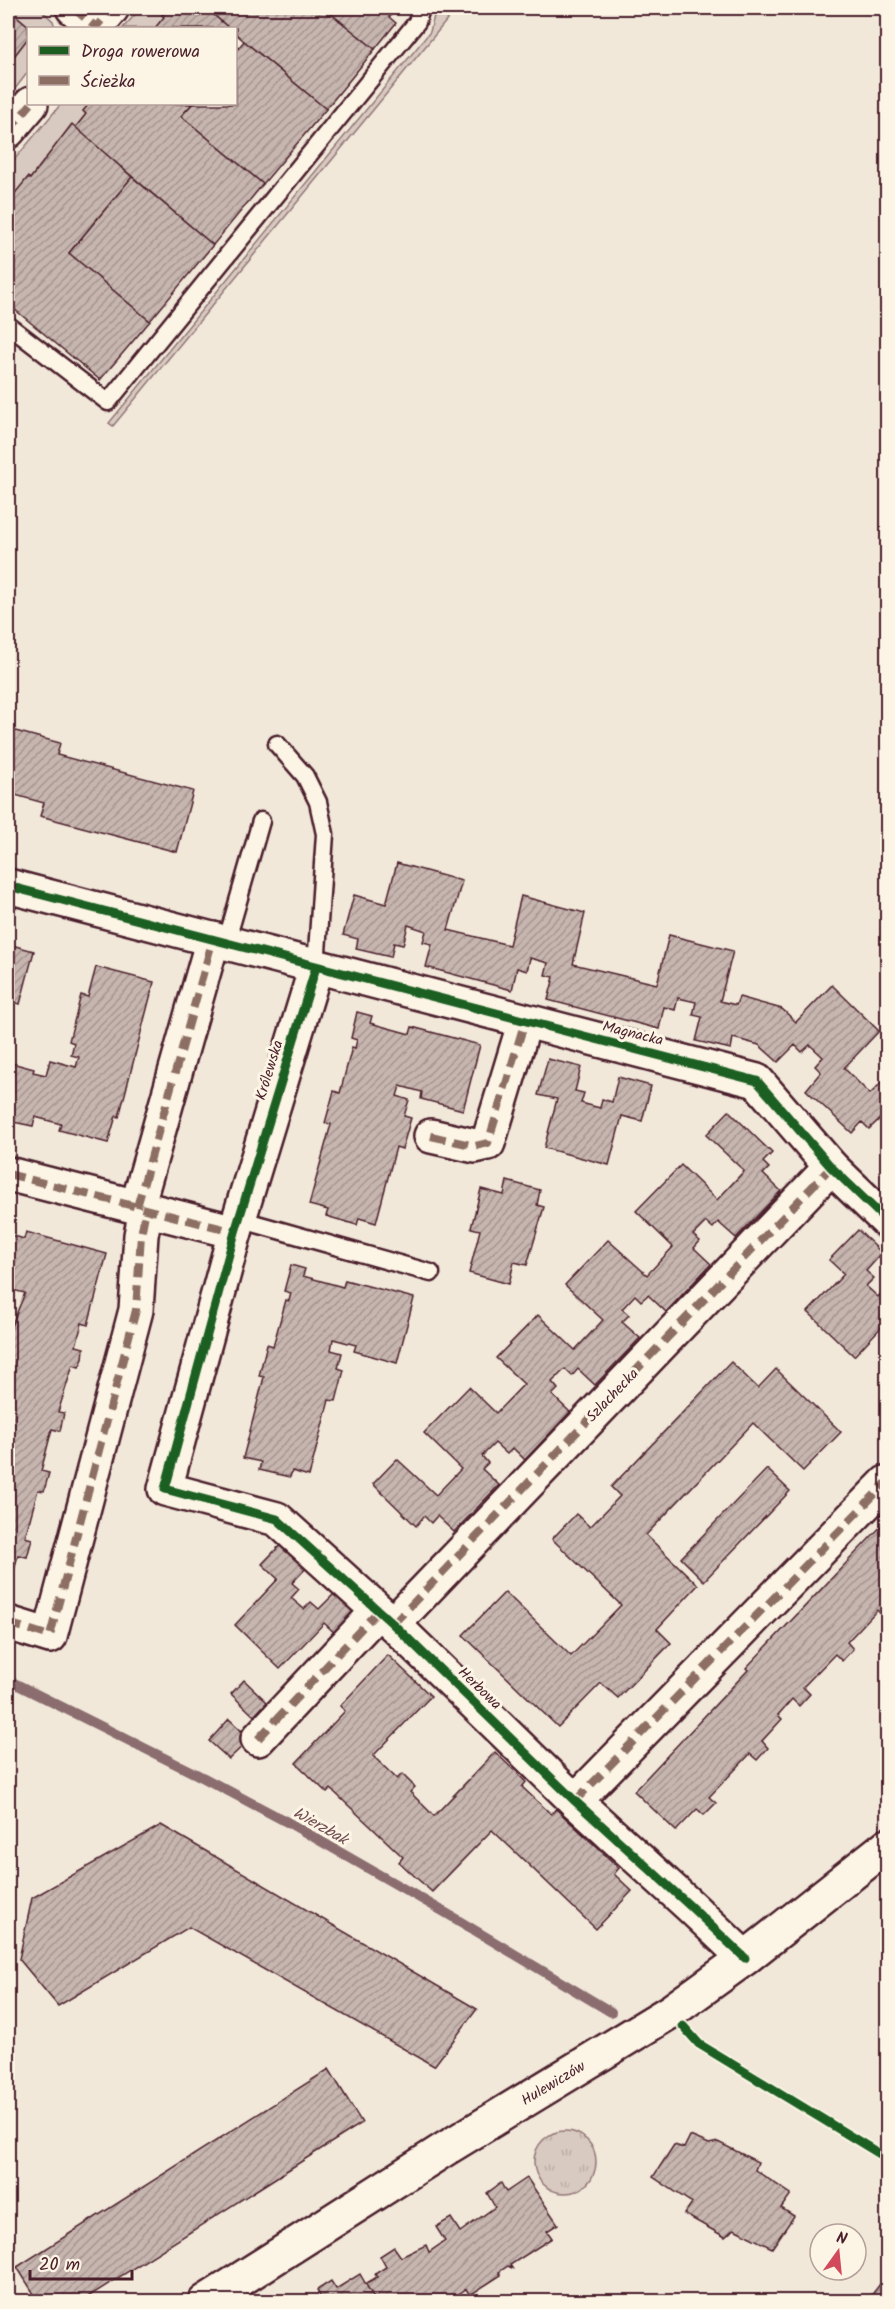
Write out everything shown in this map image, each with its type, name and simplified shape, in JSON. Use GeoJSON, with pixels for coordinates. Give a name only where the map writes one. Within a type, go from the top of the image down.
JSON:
{"type":"FeatureCollection","features":[{"type":"Feature","properties":{"kind":"street"},"geometry":{"type":"LineString","coordinates":[[8,131],[30,105]]}},
{"type":"Feature","properties":{"kind":"street"},"geometry":{"type":"LineString","coordinates":[[8,886],[316,967]]}},
{"type":"Feature","properties":{"kind":"street"},"geometry":{"type":"LineString","coordinates":[[8,1623],[50,1636],[136,1310],[142,1208],[220,941]]}},
{"type":"Feature","properties":{"kind":"street","name":"Magnacka"},"geometry":{"type":"LineString","coordinates":[[316,967],[757,1081],[831,1167],[888,1222]]}},
{"type":"Feature","properties":{"kind":"street","name":"Królewska"},"geometry":{"type":"LineString","coordinates":[[165,1489],[237,1226],[316,967]]}},
{"type":"Feature","properties":{"kind":"street"},"geometry":{"type":"LineString","coordinates":[[431,1136],[475,1146],[488,1143],[525,1021]]}},
{"type":"Feature","properties":{"kind":"street","name":"Szlachecka"},"geometry":{"type":"LineString","coordinates":[[258,1739],[385,1618],[831,1167]]}},
{"type":"Feature","properties":{"kind":"street"},"geometry":{"type":"LineString","coordinates":[[8,1174],[142,1208],[237,1226]]}},
{"type":"Feature","properties":{"kind":"street"},"geometry":{"type":"LineString","coordinates":[[575,1801],[886,1483]]}},
{"type":"Feature","properties":{"kind":"street","name":"Herbowa"},"geometry":{"type":"LineString","coordinates":[[165,1489],[277,1519],[745,1958]]}},
{"type":"Feature","properties":{"kind":"street","name":"Hulewiczów"},"geometry":{"type":"LineString","coordinates":[[205,2301],[444,2149],[672,2010],[745,1958],[888,1845]]}},
{"type":"Feature","properties":{"kind":"lane"},"geometry":{"type":"LineString","coordinates":[[8,325],[108,402],[417,22],[421,8]]}},
{"type":"Feature","properties":{"kind":"lane"},"geometry":{"type":"LineString","coordinates":[[277,744],[305,776],[318,802],[325,834],[316,967]]}},
{"type":"Feature","properties":{"kind":"lane"},"geometry":{"type":"LineString","coordinates":[[220,941],[261,821]]}},
{"type":"Feature","properties":{"kind":"lane"},"geometry":{"type":"LineString","coordinates":[[237,1226],[431,1273]]}},
{"type":"Feature","properties":{"kind":"green space"},"geometry":{"type":"Polygon","coordinates":[[[8,8],[39,8],[53,21],[55,27],[30,27],[8,8]]]}},
{"type":"Feature","properties":{"kind":"green space"},"geometry":{"type":"Polygon","coordinates":[[[141,8],[168,8],[156,27],[124,27],[141,8]]]}},
{"type":"Feature","properties":{"kind":"green space"},"geometry":{"type":"Polygon","coordinates":[[[436,8],[457,8],[113,426],[109,423],[430,32],[436,8]]]}},
{"type":"Feature","properties":{"kind":"green space"},"geometry":{"type":"Polygon","coordinates":[[[27,39],[27,73],[8,98],[8,64],[27,39]]]}},
{"type":"Feature","properties":{"kind":"green space"},"geometry":{"type":"Polygon","coordinates":[[[60,105],[88,105],[83,111],[86,114],[75,128],[71,125],[30,179],[28,178],[8,202],[8,193],[13,178],[8,167],[60,105]]]}},
{"type":"Feature","properties":{"kind":"green space"},"geometry":{"type":"Polygon","coordinates":[[[565,2131],[582,2136],[587,2140],[591,2145],[596,2162],[591,2179],[587,2184],[582,2188],[565,2193],[548,2188],[543,2184],[539,2179],[534,2162],[539,2145],[543,2140],[548,2136],[565,2131]]]}},
{"type":"Feature","properties":{"kind":"building"},"geometry":{"type":"Polygon","coordinates":[[[168,8],[206,8],[228,27],[156,27],[164,17],[162,15],[168,8]]]}},
{"type":"Feature","properties":{"kind":"building"},"geometry":{"type":"Polygon","coordinates":[[[206,8],[324,8],[375,49],[326,109],[237,35],[237,27],[228,27],[206,8]]]}},
{"type":"Feature","properties":{"kind":"building"},"geometry":{"type":"Polygon","coordinates":[[[324,8],[397,8],[389,17],[396,23],[375,49],[324,8]]]}},
{"type":"Feature","properties":{"kind":"building"},"geometry":{"type":"Polygon","coordinates":[[[8,9],[30,27],[27,27],[27,39],[8,64],[8,9]]]}},
{"type":"Feature","properties":{"kind":"building"},"geometry":{"type":"Polygon","coordinates":[[[244,41],[326,109],[263,184],[181,116],[191,105],[237,105],[237,50],[244,41]]]}},
{"type":"Feature","properties":{"kind":"building"},"geometry":{"type":"Polygon","coordinates":[[[88,105],[191,105],[181,116],[263,184],[213,245],[75,128],[86,114],[83,111],[88,105]]]}},
{"type":"Feature","properties":{"kind":"building"},"geometry":{"type":"Polygon","coordinates":[[[72,124],[132,177],[69,253],[150,321],[100,380],[8,304],[8,202],[28,177],[30,179],[72,124]]]}},
{"type":"Feature","properties":{"kind":"building"},"geometry":{"type":"Polygon","coordinates":[[[132,177],[213,245],[150,321],[69,253],[132,177]]]}},
{"type":"Feature","properties":{"kind":"building"},"geometry":{"type":"Polygon","coordinates":[[[8,729],[60,743],[57,755],[193,791],[177,852],[40,816],[44,803],[8,793],[8,729]]]}},
{"type":"Feature","properties":{"kind":"building"},"geometry":{"type":"Polygon","coordinates":[[[397,863],[462,881],[448,930],[509,945],[521,896],[585,913],[573,964],[657,984],[669,935],[733,951],[720,1001],[736,1005],[739,997],[782,1009],[796,1022],[832,985],[879,1031],[844,1068],[870,1094],[888,1076],[888,1120],[883,1116],[869,1129],[862,1122],[852,1133],[806,1090],[821,1072],[815,1066],[823,1057],[810,1045],[802,1052],[795,1045],[778,1062],[759,1045],[733,1038],[731,1049],[696,1041],[702,1017],[693,1015],[696,1002],[678,998],[675,1010],[664,1007],[659,1029],[548,1000],[554,977],[545,975],[548,963],[530,958],[527,971],[517,968],[512,990],[426,967],[432,944],[423,942],[426,931],[408,925],[403,945],[394,943],[391,957],[356,949],[358,939],[343,935],[354,895],[386,904],[397,863]]]}},
{"type":"Feature","properties":{"kind":"building"},"geometry":{"type":"Polygon","coordinates":[[[8,944],[34,951],[20,1004],[8,1001],[8,944]]]}},
{"type":"Feature","properties":{"kind":"building"},"geometry":{"type":"Polygon","coordinates":[[[96,967],[154,982],[119,1117],[116,1116],[108,1143],[59,1130],[61,1124],[35,1117],[33,1126],[8,1121],[8,1062],[46,1075],[50,1060],[76,1067],[79,1057],[71,1055],[74,1043],[69,1041],[81,995],[88,997],[96,967]]]}},
{"type":"Feature","properties":{"kind":"building"},"geometry":{"type":"Polygon","coordinates":[[[357,1012],[372,1016],[370,1023],[410,1034],[412,1027],[480,1045],[463,1110],[421,1099],[422,1092],[400,1086],[397,1096],[409,1100],[404,1116],[411,1118],[402,1149],[396,1147],[376,1223],[359,1218],[357,1225],[326,1216],[328,1210],[309,1205],[331,1124],[325,1123],[334,1091],[340,1093],[352,1047],[355,1048],[357,1040],[351,1038],[357,1012]]]}},
{"type":"Feature","properties":{"kind":"building"},"geometry":{"type":"Polygon","coordinates":[[[548,1059],[581,1067],[575,1091],[584,1093],[581,1103],[600,1108],[602,1099],[612,1102],[618,1077],[651,1086],[642,1121],[622,1116],[609,1165],[544,1148],[557,1099],[538,1095],[548,1059]]]}},
{"type":"Feature","properties":{"kind":"building"},"geometry":{"type":"Polygon","coordinates":[[[729,1111],[772,1153],[763,1162],[769,1168],[763,1174],[781,1191],[736,1238],[718,1222],[713,1228],[706,1222],[693,1235],[700,1241],[694,1248],[711,1264],[666,1312],[648,1295],[641,1301],[635,1295],[622,1309],[629,1315],[622,1322],[640,1338],[595,1385],[578,1369],[572,1376],[565,1369],[552,1382],[558,1389],[552,1395],[570,1412],[525,1460],[513,1448],[507,1454],[495,1443],[482,1456],[488,1463],[482,1469],[499,1485],[454,1532],[437,1516],[431,1523],[424,1516],[416,1526],[373,1484],[397,1459],[436,1495],[461,1469],[424,1433],[469,1387],[496,1413],[524,1384],[496,1358],[538,1315],[575,1350],[603,1320],[565,1285],[608,1240],[647,1275],[673,1247],[636,1211],[681,1165],[717,1200],[744,1171],[706,1135],[729,1111]]]}},
{"type":"Feature","properties":{"kind":"building"},"geometry":{"type":"Polygon","coordinates":[[[507,1181],[540,1190],[537,1205],[544,1207],[527,1265],[514,1262],[509,1284],[469,1273],[480,1230],[471,1228],[481,1189],[504,1195],[507,1181]]]}},
{"type":"Feature","properties":{"kind":"building"},"geometry":{"type":"Polygon","coordinates":[[[858,1230],[882,1253],[866,1271],[874,1278],[866,1286],[878,1297],[885,1289],[888,1291],[888,1320],[854,1356],[808,1312],[844,1274],[829,1260],[858,1230]]]}},
{"type":"Feature","properties":{"kind":"building"},"geometry":{"type":"Polygon","coordinates":[[[26,1232],[107,1254],[88,1325],[82,1323],[76,1346],[84,1348],[83,1359],[79,1367],[73,1365],[58,1412],[64,1413],[60,1431],[52,1429],[41,1471],[49,1473],[44,1491],[38,1490],[25,1537],[32,1539],[27,1557],[18,1555],[8,1594],[8,1334],[25,1293],[8,1289],[8,1234],[24,1239],[26,1232]]]}},
{"type":"Feature","properties":{"kind":"building"},"geometry":{"type":"Polygon","coordinates":[[[291,1265],[305,1269],[303,1276],[343,1287],[345,1280],[414,1298],[397,1363],[354,1351],[356,1345],[333,1339],[331,1350],[342,1353],[338,1368],[344,1370],[336,1401],[329,1400],[309,1476],[292,1471],[290,1477],[259,1470],[261,1462],[243,1458],[264,1377],[259,1376],[267,1344],[273,1346],[286,1300],[289,1301],[291,1293],[284,1291],[291,1265]]]}},
{"type":"Feature","properties":{"kind":"building"},"geometry":{"type":"Polygon","coordinates":[[[731,1362],[758,1388],[776,1369],[841,1432],[803,1471],[753,1423],[646,1535],[698,1585],[657,1629],[671,1643],[618,1698],[601,1683],[558,1727],[463,1635],[505,1592],[571,1656],[621,1605],[552,1539],[576,1514],[590,1527],[620,1496],[611,1487],[731,1362]]]}},
{"type":"Feature","properties":{"kind":"building"},"geometry":{"type":"Polygon","coordinates":[[[767,1469],[790,1491],[704,1581],[681,1558],[767,1469]]]}},
{"type":"Feature","properties":{"kind":"building"},"geometry":{"type":"Polygon","coordinates":[[[888,1519],[888,1613],[884,1617],[877,1610],[847,1642],[853,1649],[842,1661],[835,1654],[803,1687],[810,1694],[799,1706],[792,1699],[778,1715],[782,1719],[762,1741],[768,1748],[757,1760],[750,1754],[709,1797],[716,1803],[704,1815],[697,1809],[676,1831],[634,1791],[748,1670],[746,1668],[888,1519]]]}},
{"type":"Feature","properties":{"kind":"building"},"geometry":{"type":"Polygon","coordinates":[[[283,1542],[308,1566],[292,1583],[299,1589],[291,1598],[304,1609],[311,1602],[319,1609],[336,1592],[361,1616],[340,1638],[324,1623],[280,1669],[235,1625],[278,1579],[262,1564],[283,1542]]]}},
{"type":"Feature","properties":{"kind":"building"},"geometry":{"type":"Polygon","coordinates":[[[388,1655],[431,1696],[373,1756],[397,1779],[402,1774],[415,1787],[410,1792],[434,1816],[495,1752],[526,1782],[522,1787],[551,1814],[556,1809],[619,1868],[614,1874],[632,1891],[596,1929],[492,1830],[432,1892],[399,1862],[403,1857],[331,1789],[327,1793],[296,1763],[345,1711],[340,1706],[388,1655]]]}},
{"type":"Feature","properties":{"kind":"building"},"geometry":{"type":"Polygon","coordinates":[[[244,1680],[267,1702],[254,1716],[231,1694],[244,1680]]]}},
{"type":"Feature","properties":{"kind":"building"},"geometry":{"type":"Polygon","coordinates":[[[229,1719],[250,1739],[229,1759],[209,1741],[229,1719]]]}},
{"type":"Feature","properties":{"kind":"building"},"geometry":{"type":"Polygon","coordinates":[[[161,1825],[477,2009],[434,2066],[189,1927],[58,2006],[19,1959],[32,1898],[161,1825]]]}},
{"type":"Feature","properties":{"kind":"building"},"geometry":{"type":"Polygon","coordinates":[[[329,2069],[362,2123],[80,2302],[39,2302],[17,2267],[329,2069]]]}},
{"type":"Feature","properties":{"kind":"building"},"geometry":{"type":"Polygon","coordinates":[[[690,2136],[709,2144],[718,2142],[758,2162],[755,2170],[791,2194],[781,2208],[794,2216],[772,2248],[734,2229],[725,2237],[684,2214],[692,2203],[653,2177],[674,2145],[684,2148],[690,2136]]]}},
{"type":"Feature","properties":{"kind":"building"},"geometry":{"type":"Polygon","coordinates":[[[527,2178],[558,2224],[547,2231],[552,2238],[510,2265],[512,2268],[508,2266],[499,2272],[501,2275],[470,2295],[466,2289],[447,2302],[376,2302],[365,2284],[377,2277],[375,2274],[386,2267],[380,2256],[394,2247],[401,2257],[426,2245],[429,2252],[445,2241],[436,2227],[451,2218],[460,2232],[495,2207],[487,2193],[501,2183],[506,2192],[527,2178]]]}},
{"type":"Feature","properties":{"kind":"building"},"geometry":{"type":"Polygon","coordinates":[[[360,2274],[376,2302],[323,2302],[317,2290],[331,2281],[336,2289],[360,2274]]]}},
{"type":"Feature","properties":{"kind":"building"},"geometry":{"type":"Polygon","coordinates":[[[888,2274],[888,2302],[866,2302],[888,2274]]]}},
{"type":"Feature","properties":{"kind":"waterway","name":"Wierzbak"},"geometry":{"type":"LineString","coordinates":[[8,1680],[289,1823],[446,1913],[611,2012]]}},
{"type":"Feature","properties":{"kind":"marked path"},"geometry":{"type":"LineString","coordinates":[[73,8],[96,27],[112,8]]}},
{"type":"Feature","properties":{"kind":"marked path"},"geometry":{"type":"LineString","coordinates":[[8,131],[30,105]]}},
{"type":"Feature","properties":{"kind":"marked path"},"geometry":{"type":"LineString","coordinates":[[137,1207],[213,939]]}},
{"type":"Feature","properties":{"kind":"marked path"},"geometry":{"type":"LineString","coordinates":[[431,1136],[475,1146],[488,1143],[525,1021]]}},
{"type":"Feature","properties":{"kind":"marked path"},"geometry":{"type":"LineString","coordinates":[[393,1624],[831,1167]]}},
{"type":"Feature","properties":{"kind":"marked path"},"geometry":{"type":"LineString","coordinates":[[8,1174],[235,1232]]}},
{"type":"Feature","properties":{"kind":"marked path"},"geometry":{"type":"LineString","coordinates":[[8,1623],[50,1636],[136,1310],[141,1235],[146,1209]]}},
{"type":"Feature","properties":{"kind":"marked path"},"geometry":{"type":"LineString","coordinates":[[575,1801],[886,1483]]}},
{"type":"Feature","properties":{"kind":"marked path"},"geometry":{"type":"LineString","coordinates":[[258,1739],[378,1611]]}},
{"type":"Feature","properties":{"kind":"cycle path"},"geometry":{"type":"LineString","coordinates":[[8,886],[757,1081],[831,1167],[888,1222]]}},
{"type":"Feature","properties":{"kind":"cycle path"},"geometry":{"type":"LineString","coordinates":[[316,967],[235,1232],[165,1489],[277,1519],[393,1624],[575,1801],[745,1958]]}},
{"type":"Feature","properties":{"kind":"cycle path"},"geometry":{"type":"LineString","coordinates":[[683,2026],[699,2044],[888,2159]]}}]}
